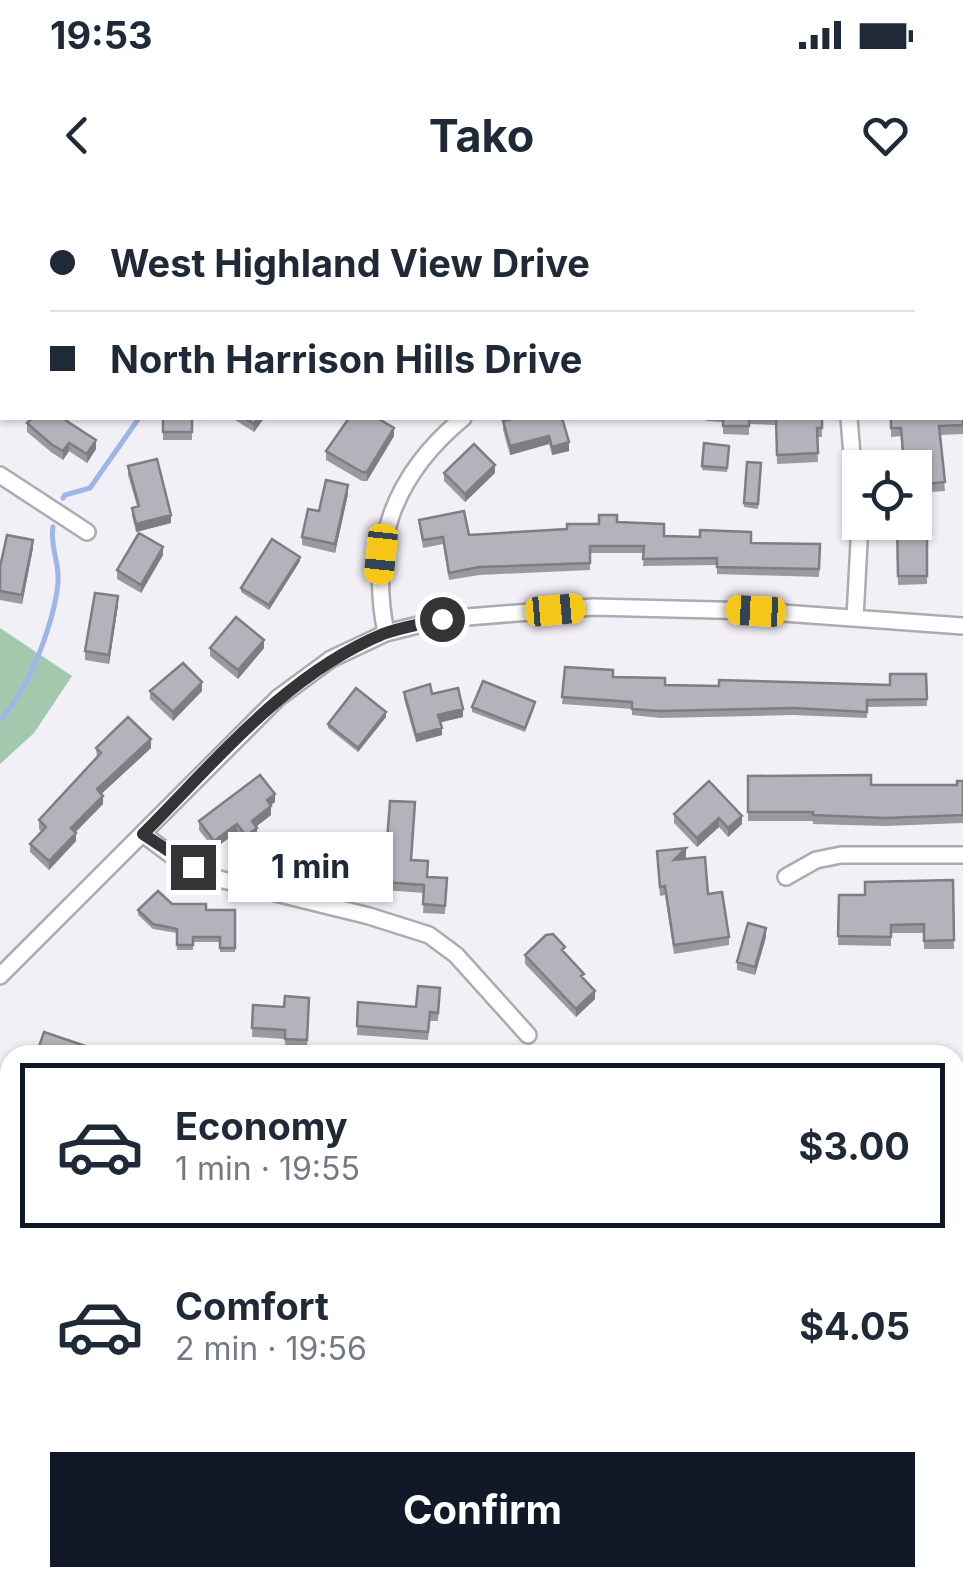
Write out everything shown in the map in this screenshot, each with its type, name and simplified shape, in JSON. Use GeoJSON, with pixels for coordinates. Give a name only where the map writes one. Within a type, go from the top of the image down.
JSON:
{"type":"FeatureCollection","features":[{"type":"Feature","properties":{"kind":"street"},"geometry":{"type":"LineString","coordinates":[[386,632],[379,575],[384,534],[398,493],[438,438],[460,420]]}},
{"type":"Feature","properties":{"kind":"street"},"geometry":{"type":"LineString","coordinates":[[849,420],[858,542],[856,618]]}},
{"type":"Feature","properties":{"kind":"street"},"geometry":{"type":"LineString","coordinates":[[0,475],[87,532]]}},
{"type":"Feature","properties":{"kind":"street"},"geometry":{"type":"LineString","coordinates":[[0,976],[278,698],[331,659],[386,632],[442,619],[593,607],[668,606],[963,626]]}},
{"type":"Feature","properties":{"kind":"street"},"geometry":{"type":"LineString","coordinates":[[143,834],[175,858],[211,876],[429,935],[456,954],[528,1035]]}},
{"type":"Feature","properties":{"kind":"street"},"geometry":{"type":"LineString","coordinates":[[786,878],[816,860],[841,855],[963,854]]}},
{"type":"Feature","properties":{"kind":"green space"},"geometry":{"type":"Polygon","coordinates":[[[0,628],[72,676],[34,733],[0,764],[0,628]]]}},
{"type":"Feature","properties":{"kind":"building"},"geometry":{"type":"Polygon","coordinates":[[[65,420],[96,440],[87,454],[69,443],[63,451],[27,423],[65,420]]]}},
{"type":"Feature","properties":{"kind":"building"},"geometry":{"type":"Polygon","coordinates":[[[163,420],[192,420],[192,432],[163,432],[163,420]]]}},
{"type":"Feature","properties":{"kind":"building"},"geometry":{"type":"Polygon","coordinates":[[[348,420],[380,420],[394,428],[367,472],[326,451],[348,420]]]}},
{"type":"Feature","properties":{"kind":"building"},"geometry":{"type":"Polygon","coordinates":[[[563,420],[569,442],[552,447],[549,436],[510,446],[503,421],[563,420]]]}},
{"type":"Feature","properties":{"kind":"building"},"geometry":{"type":"Polygon","coordinates":[[[723,420],[749,420],[749,426],[723,426],[723,420]]]}},
{"type":"Feature","properties":{"kind":"building"},"geometry":{"type":"Polygon","coordinates":[[[776,420],[822,420],[822,428],[817,428],[818,453],[777,455],[776,420]]]}},
{"type":"Feature","properties":{"kind":"building"},"geometry":{"type":"Polygon","coordinates":[[[891,420],[963,420],[963,425],[939,426],[945,482],[932,483],[932,450],[903,450],[901,428],[891,428],[891,420]]]}},
{"type":"Feature","properties":{"kind":"building"},"geometry":{"type":"Polygon","coordinates":[[[704,443],[729,446],[727,468],[702,466],[704,443]]]}},
{"type":"Feature","properties":{"kind":"building"},"geometry":{"type":"Polygon","coordinates":[[[474,444],[495,465],[465,494],[444,473],[474,444]]]}},
{"type":"Feature","properties":{"kind":"building"},"geometry":{"type":"Polygon","coordinates":[[[157,459],[171,515],[136,524],[132,508],[139,506],[128,466],[157,459]]]}},
{"type":"Feature","properties":{"kind":"building"},"geometry":{"type":"Polygon","coordinates":[[[747,462],[761,463],[758,504],[744,503],[747,462]]]}},
{"type":"Feature","properties":{"kind":"building"},"geometry":{"type":"Polygon","coordinates":[[[326,480],[348,485],[335,544],[302,537],[308,509],[319,511],[326,480]]]}},
{"type":"Feature","properties":{"kind":"building"},"geometry":{"type":"Polygon","coordinates":[[[464,511],[469,535],[567,529],[567,524],[599,524],[599,515],[617,515],[617,522],[664,524],[664,536],[700,537],[700,530],[751,532],[751,543],[820,544],[819,569],[717,567],[717,558],[643,559],[644,546],[590,546],[590,563],[479,567],[449,573],[443,537],[423,540],[419,520],[464,511]]]}},
{"type":"Feature","properties":{"kind":"building"},"geometry":{"type":"Polygon","coordinates":[[[139,533],[163,547],[141,585],[117,570],[139,533]]]}},
{"type":"Feature","properties":{"kind":"building"},"geometry":{"type":"Polygon","coordinates":[[[7,535],[33,540],[22,595],[0,591],[7,535]]]}},
{"type":"Feature","properties":{"kind":"building"},"geometry":{"type":"Polygon","coordinates":[[[272,539],[300,557],[269,605],[241,588],[272,539]]]}},
{"type":"Feature","properties":{"kind":"building"},"geometry":{"type":"Polygon","coordinates":[[[897,540],[927,540],[927,576],[898,576],[897,540]]]}},
{"type":"Feature","properties":{"kind":"building"},"geometry":{"type":"Polygon","coordinates":[[[95,593],[118,596],[109,655],[85,651],[95,593]]]}},
{"type":"Feature","properties":{"kind":"building"},"geometry":{"type":"Polygon","coordinates":[[[236,617],[264,640],[238,670],[210,648],[236,617]]]}},
{"type":"Feature","properties":{"kind":"building"},"geometry":{"type":"Polygon","coordinates":[[[183,663],[202,682],[173,712],[150,691],[183,663]]]}},
{"type":"Feature","properties":{"kind":"building"},"geometry":{"type":"Polygon","coordinates":[[[565,667],[613,670],[613,677],[665,678],[665,685],[719,686],[719,680],[890,685],[890,674],[926,674],[927,699],[867,700],[867,712],[793,708],[632,709],[632,702],[562,697],[565,667]]]}},
{"type":"Feature","properties":{"kind":"building"},"geometry":{"type":"Polygon","coordinates":[[[483,681],[535,702],[525,728],[472,707],[483,681]]]}},
{"type":"Feature","properties":{"kind":"building"},"geometry":{"type":"Polygon","coordinates":[[[430,684],[432,694],[458,688],[463,709],[438,715],[442,728],[416,735],[404,692],[430,684]]]}},
{"type":"Feature","properties":{"kind":"building"},"geometry":{"type":"Polygon","coordinates":[[[356,688],[386,712],[358,748],[328,724],[356,688]]]}},
{"type":"Feature","properties":{"kind":"building"},"geometry":{"type":"Polygon","coordinates":[[[128,717],[151,739],[97,789],[103,796],[71,828],[76,833],[49,861],[30,844],[46,827],[39,820],[101,753],[96,748],[128,717]]]}},
{"type":"Feature","properties":{"kind":"building"},"geometry":{"type":"Polygon","coordinates":[[[260,775],[275,794],[267,800],[271,806],[252,821],[257,828],[246,836],[237,824],[214,841],[199,821],[260,775]]]}},
{"type":"Feature","properties":{"kind":"building"},"geometry":{"type":"Polygon","coordinates":[[[871,775],[871,785],[957,785],[957,781],[963,781],[963,815],[885,818],[748,812],[748,776],[871,775]]]}},
{"type":"Feature","properties":{"kind":"building"},"geometry":{"type":"Polygon","coordinates":[[[709,781],[742,816],[728,828],[719,818],[697,838],[674,814],[709,781]]]}},
{"type":"Feature","properties":{"kind":"building"},"geometry":{"type":"Polygon","coordinates":[[[390,801],[415,802],[411,860],[428,861],[427,877],[447,878],[445,906],[423,904],[424,885],[384,882],[390,801]]]}},
{"type":"Feature","properties":{"kind":"building"},"geometry":{"type":"Polygon","coordinates":[[[686,848],[674,860],[705,857],[708,894],[722,892],[729,937],[674,945],[665,886],[660,887],[657,851],[686,848]]]}},
{"type":"Feature","properties":{"kind":"building"},"geometry":{"type":"Polygon","coordinates":[[[953,880],[954,940],[924,941],[924,924],[891,925],[891,937],[838,936],[839,895],[865,895],[865,882],[953,880]]]}},
{"type":"Feature","properties":{"kind":"building"},"geometry":{"type":"Polygon","coordinates":[[[158,891],[172,904],[206,904],[206,910],[235,910],[235,948],[220,948],[220,937],[193,937],[193,945],[177,945],[177,929],[153,924],[138,910],[158,891]]]}},
{"type":"Feature","properties":{"kind":"building"},"geometry":{"type":"Polygon","coordinates":[[[748,923],[766,928],[755,967],[737,962],[748,923]]]}},
{"type":"Feature","properties":{"kind":"building"},"geometry":{"type":"Polygon","coordinates":[[[553,934],[595,991],[576,1009],[525,955],[546,935],[553,934]]]}},
{"type":"Feature","properties":{"kind":"building"},"geometry":{"type":"Polygon","coordinates":[[[418,986],[440,988],[438,1013],[430,1012],[428,1032],[357,1026],[358,1002],[416,1007],[418,986]]]}},
{"type":"Feature","properties":{"kind":"building"},"geometry":{"type":"Polygon","coordinates":[[[285,996],[309,998],[307,1040],[285,1039],[285,1030],[252,1028],[253,1005],[284,1007],[285,996]]]}},
{"type":"Feature","properties":{"kind":"building"},"geometry":{"type":"Polygon","coordinates":[[[44,1032],[82,1045],[39,1045],[44,1032]]]}},
{"type":"Feature","properties":{"kind":"waterway"},"geometry":{"type":"LineString","coordinates":[[63,498],[90,488],[138,420]]}},
{"type":"Feature","properties":{"kind":"waterway"},"geometry":{"type":"LineString","coordinates":[[0,719],[31,673],[54,609],[58,574],[53,527]]}},
{"type":"Feature","properties":{"kind":"route"},"geometry":{"type":"LineString","coordinates":[[193,867],[143,834],[278,698],[331,659],[386,632],[442,619]]}}]}
